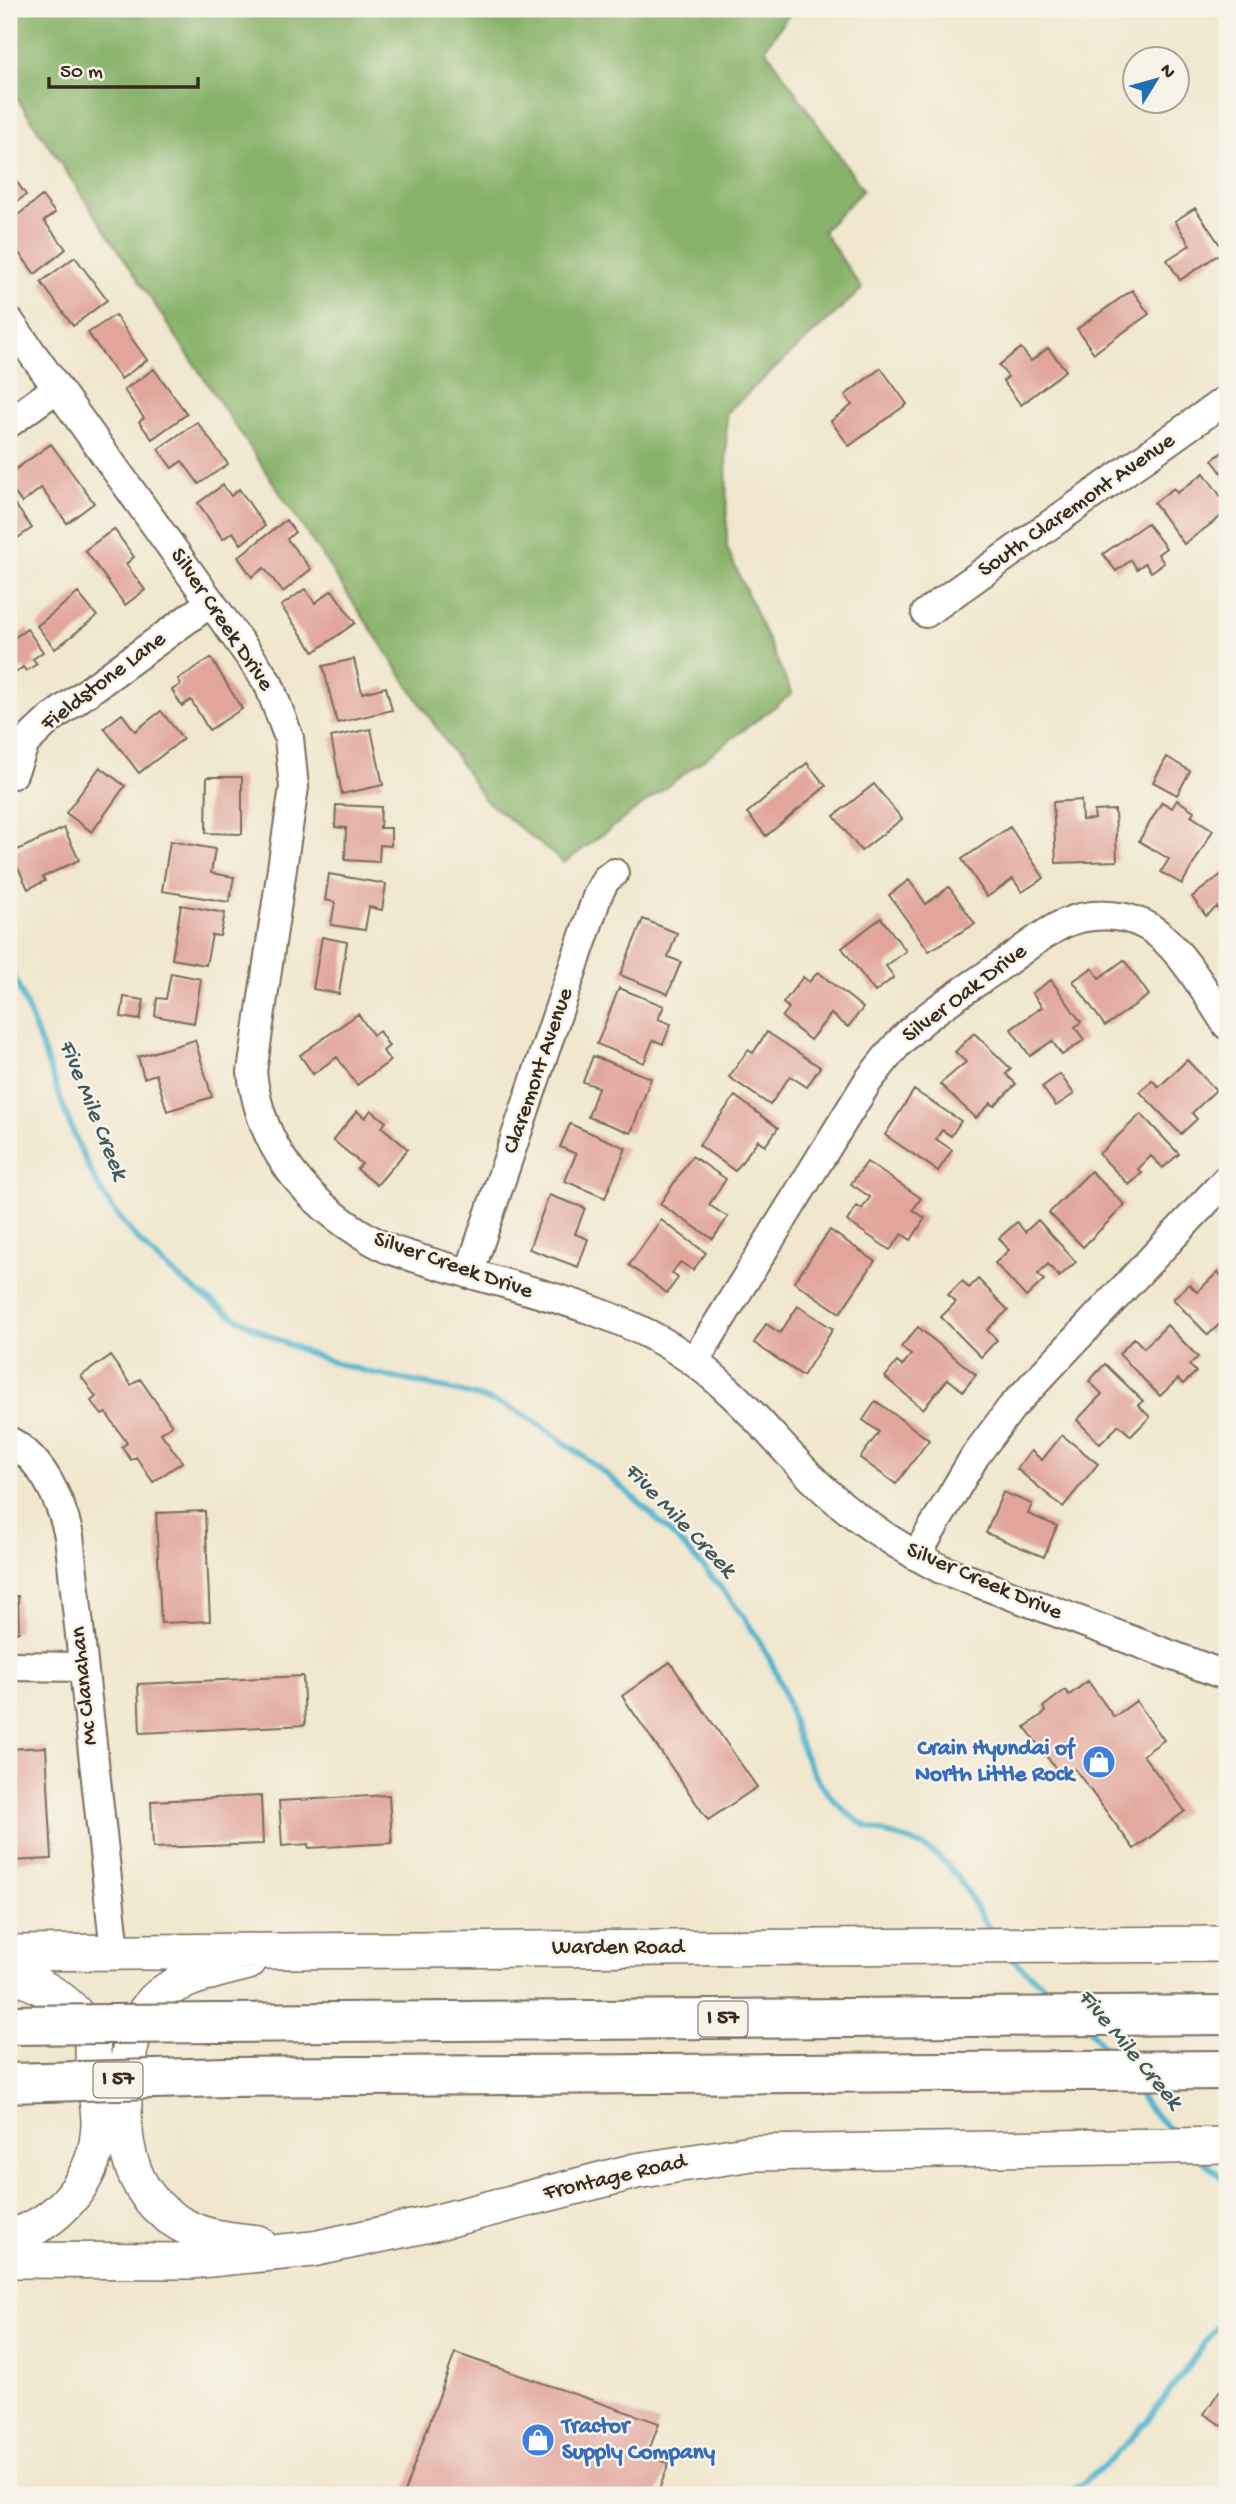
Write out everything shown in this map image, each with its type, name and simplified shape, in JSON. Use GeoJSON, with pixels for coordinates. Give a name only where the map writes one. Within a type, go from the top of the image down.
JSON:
{"type":"FeatureCollection","features":[{"type":"Feature","properties":{"kind":"highway","name":"I 57"},"geometry":{"type":"LineString","coordinates":[[9,2025],[1227,2015]]}},
{"type":"Feature","properties":{"kind":"highway","name":"I 57"},"geometry":{"type":"LineString","coordinates":[[9,2083],[227,2077],[1227,2070]]}},
{"type":"Feature","properties":{"kind":"main road","name":"Warden Road"},"geometry":{"type":"LineString","coordinates":[[9,1953],[1227,1944]]}},
{"type":"Feature","properties":{"kind":"main road"},"geometry":{"type":"LineString","coordinates":[[299,1950],[220,1969],[182,1983],[152,2003],[133,2031],[122,2115],[127,2155],[142,2188],[165,2213],[191,2230],[223,2238],[313,2249]]}},
{"type":"Feature","properties":{"kind":"main road"},"geometry":{"type":"LineString","coordinates":[[9,1972],[46,1988],[74,2011],[90,2035],[99,2124],[94,2152],[82,2183],[64,2208],[28,2232],[9,2237]]}},
{"type":"Feature","properties":{"kind":"main road","name":"Frontage Road"},"geometry":{"type":"LineString","coordinates":[[9,2260],[190,2261],[313,2249],[430,2224],[636,2171],[752,2152],[1227,2145]]}},
{"type":"Feature","properties":{"kind":"street","name":"Silver Creek Drive"},"geometry":{"type":"LineString","coordinates":[[9,321],[268,685],[289,738],[294,771],[290,828],[252,1072],[261,1118],[285,1165],[331,1215],[386,1248],[623,1322],[694,1362],[735,1394],[844,1507],[896,1545],[916,1556],[941,1569],[1227,1676]]}},
{"type":"Feature","properties":{"kind":"street"},"geometry":{"type":"LineString","coordinates":[[9,423],[57,388]]}},
{"type":"Feature","properties":{"kind":"street","name":"South Claremont Avenue"},"geometry":{"type":"LineString","coordinates":[[926,613],[1227,399]]}},
{"type":"Feature","properties":{"kind":"street","name":"Fieldstone Lane"},"geometry":{"type":"LineString","coordinates":[[13,774],[25,743],[49,720],[211,602]]}},
{"type":"Feature","properties":{"kind":"street","name":"Claremont Avenue"},"geometry":{"type":"LineString","coordinates":[[469,1274],[598,894],[606,879],[614,873]]}},
{"type":"Feature","properties":{"kind":"street","name":"Silver Oak Drive"},"geometry":{"type":"LineString","coordinates":[[694,1362],[868,1082],[898,1043],[927,1018],[1040,939],[1066,923],[1091,916],[1120,917],[1143,924],[1161,936],[1187,967],[1227,1025]]}},
{"type":"Feature","properties":{"kind":"street"},"geometry":{"type":"LineString","coordinates":[[916,1556],[968,1467],[1011,1408],[1227,1179]]}},
{"type":"Feature","properties":{"kind":"street","name":"Mc Clanahan"},"geometry":{"type":"LineString","coordinates":[[9,1441],[37,1466],[64,1515],[115,1951]]}},
{"type":"Feature","properties":{"kind":"street"},"geometry":{"type":"LineString","coordinates":[[9,1666],[83,1667]]}},
{"type":"Feature","properties":{"kind":"green space"},"geometry":{"type":"Polygon","coordinates":[[[9,9],[793,9],[765,48],[863,190],[823,231],[862,289],[726,413],[727,548],[792,694],[564,863],[484,799],[9,86],[9,9]]]}},
{"type":"Feature","properties":{"kind":"building"},"geometry":{"type":"Polygon","coordinates":[[[9,171],[26,195],[9,207],[9,171]]]}},
{"type":"Feature","properties":{"kind":"building"},"geometry":{"type":"Polygon","coordinates":[[[42,196],[55,213],[44,221],[66,249],[35,274],[9,240],[9,222],[42,196]]]}},
{"type":"Feature","properties":{"kind":"building"},"geometry":{"type":"Polygon","coordinates":[[[1195,208],[1224,251],[1180,280],[1167,260],[1190,245],[1175,221],[1195,208]]]}},
{"type":"Feature","properties":{"kind":"building"},"geometry":{"type":"Polygon","coordinates":[[[75,257],[107,300],[73,326],[41,282],[75,257]]]}},
{"type":"Feature","properties":{"kind":"building"},"geometry":{"type":"Polygon","coordinates":[[[1132,290],[1149,314],[1094,353],[1077,329],[1132,290]]]}},
{"type":"Feature","properties":{"kind":"building"},"geometry":{"type":"Polygon","coordinates":[[[115,315],[147,360],[121,379],[88,333],[115,315]]]}},
{"type":"Feature","properties":{"kind":"building"},"geometry":{"type":"Polygon","coordinates":[[[1021,348],[1031,361],[1048,348],[1066,370],[1021,405],[1003,381],[1008,377],[999,365],[1021,348]]]}},
{"type":"Feature","properties":{"kind":"building"},"geometry":{"type":"Polygon","coordinates":[[[881,368],[907,404],[849,446],[831,421],[852,405],[845,395],[881,368]]]}},
{"type":"Feature","properties":{"kind":"building"},"geometry":{"type":"Polygon","coordinates":[[[154,369],[187,414],[152,439],[139,422],[144,418],[124,390],[154,369]]]}},
{"type":"Feature","properties":{"kind":"building"},"geometry":{"type":"Polygon","coordinates":[[[197,422],[228,464],[199,484],[182,461],[172,468],[158,449],[197,422]]]}},
{"type":"Feature","properties":{"kind":"building"},"geometry":{"type":"Polygon","coordinates":[[[51,444],[94,503],[67,523],[41,488],[22,503],[9,485],[9,474],[51,444]]]}},
{"type":"Feature","properties":{"kind":"building"},"geometry":{"type":"Polygon","coordinates":[[[1227,449],[1227,480],[1212,460],[1227,449]]]}},
{"type":"Feature","properties":{"kind":"building"},"geometry":{"type":"Polygon","coordinates":[[[1204,473],[1227,505],[1227,512],[1184,544],[1154,503],[1174,488],[1177,493],[1204,473]]]}},
{"type":"Feature","properties":{"kind":"building"},"geometry":{"type":"Polygon","coordinates":[[[223,485],[231,496],[239,489],[265,526],[241,544],[233,532],[223,539],[198,503],[223,485]]]}},
{"type":"Feature","properties":{"kind":"building"},"geometry":{"type":"Polygon","coordinates":[[[9,496],[32,528],[9,544],[9,496]]]}},
{"type":"Feature","properties":{"kind":"building"},"geometry":{"type":"Polygon","coordinates":[[[286,520],[295,532],[287,539],[311,569],[283,592],[264,568],[252,577],[238,557],[286,520]]]}},
{"type":"Feature","properties":{"kind":"building"},"geometry":{"type":"Polygon","coordinates":[[[1147,523],[1166,548],[1158,554],[1164,563],[1151,572],[1145,563],[1137,569],[1131,560],[1116,571],[1103,554],[1147,523]]]}},
{"type":"Feature","properties":{"kind":"building"},"geometry":{"type":"Polygon","coordinates":[[[114,529],[134,557],[126,564],[145,590],[125,605],[85,550],[114,529]]]}},
{"type":"Feature","properties":{"kind":"building"},"geometry":{"type":"Polygon","coordinates":[[[305,589],[315,603],[332,590],[355,623],[314,652],[281,606],[305,589]]]}},
{"type":"Feature","properties":{"kind":"building"},"geometry":{"type":"Polygon","coordinates":[[[78,593],[97,616],[55,649],[37,626],[78,593]]]}},
{"type":"Feature","properties":{"kind":"building"},"geometry":{"type":"Polygon","coordinates":[[[27,629],[43,652],[33,659],[37,664],[26,671],[23,667],[9,678],[9,639],[10,641],[27,629]]]}},
{"type":"Feature","properties":{"kind":"building"},"geometry":{"type":"Polygon","coordinates":[[[211,658],[242,709],[209,730],[191,700],[182,706],[172,690],[181,684],[178,679],[211,658]]]}},
{"type":"Feature","properties":{"kind":"building"},"geometry":{"type":"Polygon","coordinates":[[[354,659],[362,693],[386,687],[392,710],[337,723],[323,666],[354,659]]]}},
{"type":"Feature","properties":{"kind":"building"},"geometry":{"type":"Polygon","coordinates":[[[161,711],[183,739],[139,773],[104,728],[122,714],[135,731],[161,711]]]}},
{"type":"Feature","properties":{"kind":"building"},"geometry":{"type":"Polygon","coordinates":[[[371,729],[383,785],[342,794],[331,737],[371,729]]]}},
{"type":"Feature","properties":{"kind":"building"},"geometry":{"type":"Polygon","coordinates":[[[1167,757],[1190,771],[1177,795],[1153,782],[1167,757]]]}},
{"type":"Feature","properties":{"kind":"building"},"geometry":{"type":"Polygon","coordinates":[[[807,763],[826,786],[766,836],[747,813],[807,763]]]}},
{"type":"Feature","properties":{"kind":"building"},"geometry":{"type":"Polygon","coordinates":[[[100,767],[125,786],[92,832],[66,813],[100,767]]]}},
{"type":"Feature","properties":{"kind":"building"},"geometry":{"type":"Polygon","coordinates":[[[207,777],[242,777],[242,834],[206,833],[207,777]]]}},
{"type":"Feature","properties":{"kind":"building"},"geometry":{"type":"Polygon","coordinates":[[[874,784],[902,819],[861,851],[834,816],[874,784]]]}},
{"type":"Feature","properties":{"kind":"building"},"geometry":{"type":"Polygon","coordinates":[[[1081,800],[1082,820],[1095,819],[1094,811],[1115,810],[1117,861],[1056,863],[1053,802],[1081,800]]]}},
{"type":"Feature","properties":{"kind":"building"},"geometry":{"type":"Polygon","coordinates":[[[1177,800],[1194,811],[1191,816],[1213,830],[1182,884],[1161,872],[1169,859],[1139,841],[1162,802],[1172,808],[1177,800]]]}},
{"type":"Feature","properties":{"kind":"building"},"geometry":{"type":"Polygon","coordinates":[[[336,805],[381,807],[380,828],[391,828],[391,846],[380,845],[379,862],[345,860],[346,828],[335,827],[336,805]]]}},
{"type":"Feature","properties":{"kind":"building"},"geometry":{"type":"Polygon","coordinates":[[[1010,827],[1044,878],[1022,892],[1013,879],[987,897],[962,859],[1010,827]]]}},
{"type":"Feature","properties":{"kind":"building"},"geometry":{"type":"Polygon","coordinates":[[[64,828],[79,860],[43,877],[45,881],[28,889],[11,853],[64,828]]]}},
{"type":"Feature","properties":{"kind":"building"},"geometry":{"type":"Polygon","coordinates":[[[170,841],[215,849],[211,873],[234,877],[229,902],[162,891],[170,841]]]}},
{"type":"Feature","properties":{"kind":"building"},"geometry":{"type":"Polygon","coordinates":[[[1227,870],[1227,919],[1217,907],[1206,916],[1192,897],[1227,870]]]}},
{"type":"Feature","properties":{"kind":"building"},"geometry":{"type":"Polygon","coordinates":[[[329,874],[386,884],[382,910],[369,907],[365,930],[331,925],[335,902],[325,900],[329,874]]]}},
{"type":"Feature","properties":{"kind":"building"},"geometry":{"type":"Polygon","coordinates":[[[909,880],[926,904],[949,887],[975,924],[929,951],[889,895],[909,880]]]}},
{"type":"Feature","properties":{"kind":"building"},"geometry":{"type":"Polygon","coordinates":[[[181,905],[225,913],[220,936],[212,935],[206,965],[172,959],[181,905]]]}},
{"type":"Feature","properties":{"kind":"building"},"geometry":{"type":"Polygon","coordinates":[[[881,918],[906,951],[886,966],[894,977],[875,992],[842,948],[881,918]]]}},
{"type":"Feature","properties":{"kind":"building"},"geometry":{"type":"Polygon","coordinates":[[[643,919],[677,933],[668,957],[681,962],[668,994],[620,975],[643,919]]]}},
{"type":"Feature","properties":{"kind":"building"},"geometry":{"type":"Polygon","coordinates":[[[322,937],[347,942],[339,994],[313,989],[322,937]]]}},
{"type":"Feature","properties":{"kind":"building"},"geometry":{"type":"Polygon","coordinates":[[[1124,960],[1149,995],[1105,1026],[1073,981],[1092,968],[1099,978],[1124,960]]]}},
{"type":"Feature","properties":{"kind":"building"},"geometry":{"type":"Polygon","coordinates":[[[818,972],[863,1008],[848,1027],[831,1014],[810,1040],[782,1017],[789,1008],[783,1003],[803,977],[809,982],[818,972]]]}},
{"type":"Feature","properties":{"kind":"building"},"geometry":{"type":"Polygon","coordinates":[[[171,973],[201,979],[194,1023],[155,1016],[157,998],[166,999],[171,973]]]}},
{"type":"Feature","properties":{"kind":"building"},"geometry":{"type":"Polygon","coordinates":[[[1051,980],[1081,1022],[1075,1027],[1084,1040],[1062,1055],[1052,1041],[1030,1056],[1011,1029],[1042,1007],[1032,993],[1051,980]]]}},
{"type":"Feature","properties":{"kind":"building"},"geometry":{"type":"Polygon","coordinates":[[[619,988],[664,1006],[658,1019],[671,1024],[663,1044],[653,1040],[644,1063],[597,1044],[619,988]]]}},
{"type":"Feature","properties":{"kind":"building"},"geometry":{"type":"Polygon","coordinates":[[[124,997],[144,1000],[140,1020],[121,1017],[124,997]]]}},
{"type":"Feature","properties":{"kind":"building"},"geometry":{"type":"Polygon","coordinates":[[[358,1014],[373,1035],[379,1031],[389,1046],[383,1051],[390,1061],[357,1085],[337,1057],[313,1074],[300,1055],[358,1014]]]}},
{"type":"Feature","properties":{"kind":"building"},"geometry":{"type":"Polygon","coordinates":[[[767,1032],[820,1067],[807,1087],[790,1076],[770,1105],[729,1077],[748,1050],[753,1053],[767,1032]]]}},
{"type":"Feature","properties":{"kind":"building"},"geometry":{"type":"Polygon","coordinates":[[[974,1033],[1011,1069],[1006,1074],[1016,1084],[994,1106],[991,1103],[976,1118],[940,1084],[966,1062],[955,1052],[974,1033]]]}},
{"type":"Feature","properties":{"kind":"building"},"geometry":{"type":"Polygon","coordinates":[[[195,1040],[212,1097],[167,1111],[156,1074],[144,1078],[138,1057],[195,1040]]]}},
{"type":"Feature","properties":{"kind":"building"},"geometry":{"type":"Polygon","coordinates":[[[593,1056],[651,1078],[631,1133],[588,1117],[598,1087],[583,1082],[593,1056]]]}},
{"type":"Feature","properties":{"kind":"building"},"geometry":{"type":"Polygon","coordinates":[[[1187,1060],[1216,1090],[1192,1113],[1197,1119],[1181,1134],[1140,1092],[1152,1080],[1159,1087],[1187,1060]]]}},
{"type":"Feature","properties":{"kind":"building"},"geometry":{"type":"Polygon","coordinates":[[[1060,1074],[1074,1094],[1056,1106],[1042,1087],[1060,1074]]]}},
{"type":"Feature","properties":{"kind":"building"},"geometry":{"type":"Polygon","coordinates":[[[914,1090],[961,1121],[951,1136],[942,1130],[936,1139],[952,1150],[938,1171],[885,1135],[914,1090]]]}},
{"type":"Feature","properties":{"kind":"building"},"geometry":{"type":"Polygon","coordinates":[[[735,1096],[778,1128],[765,1146],[758,1140],[735,1171],[699,1145],[735,1096]]]}},
{"type":"Feature","properties":{"kind":"building"},"geometry":{"type":"Polygon","coordinates":[[[371,1110],[386,1122],[382,1127],[408,1149],[377,1185],[357,1169],[362,1164],[333,1140],[357,1111],[365,1118],[371,1110]]]}},
{"type":"Feature","properties":{"kind":"building"},"geometry":{"type":"Polygon","coordinates":[[[1141,1114],[1179,1154],[1163,1168],[1151,1156],[1138,1169],[1142,1173],[1129,1185],[1099,1154],[1141,1114]]]}},
{"type":"Feature","properties":{"kind":"building"},"geometry":{"type":"Polygon","coordinates":[[[570,1124],[626,1148],[605,1198],[565,1181],[576,1154],[560,1147],[570,1124]]]}},
{"type":"Feature","properties":{"kind":"building"},"geometry":{"type":"Polygon","coordinates":[[[692,1156],[726,1179],[709,1205],[728,1217],[713,1239],[660,1204],[692,1156]]]}},
{"type":"Feature","properties":{"kind":"building"},"geometry":{"type":"Polygon","coordinates":[[[867,1162],[921,1198],[913,1210],[925,1218],[911,1240],[902,1234],[890,1250],[847,1221],[857,1206],[862,1209],[870,1197],[851,1184],[867,1162]]]}},
{"type":"Feature","properties":{"kind":"building"},"geometry":{"type":"Polygon","coordinates":[[[1091,1171],[1125,1205],[1083,1247],[1049,1213],[1091,1171]]]}},
{"type":"Feature","properties":{"kind":"building"},"geometry":{"type":"Polygon","coordinates":[[[549,1195],[585,1208],[575,1234],[588,1239],[578,1267],[529,1249],[549,1195]]]}},
{"type":"Feature","properties":{"kind":"building"},"geometry":{"type":"Polygon","coordinates":[[[661,1220],[706,1253],[693,1270],[680,1262],[672,1273],[678,1278],[667,1293],[629,1265],[661,1220]]]}},
{"type":"Feature","properties":{"kind":"building"},"geometry":{"type":"Polygon","coordinates":[[[1038,1220],[1076,1262],[1059,1277],[1048,1264],[1038,1274],[1044,1280],[1026,1297],[995,1263],[1009,1250],[999,1238],[1017,1222],[1025,1232],[1038,1220]]]}},
{"type":"Feature","properties":{"kind":"building"},"geometry":{"type":"Polygon","coordinates":[[[830,1230],[875,1261],[840,1313],[794,1282],[830,1230]]]}},
{"type":"Feature","properties":{"kind":"building"},"geometry":{"type":"Polygon","coordinates":[[[1218,1272],[1227,1282],[1227,1317],[1208,1335],[1173,1299],[1189,1284],[1197,1292],[1218,1272]]]}},
{"type":"Feature","properties":{"kind":"building"},"geometry":{"type":"Polygon","coordinates":[[[978,1279],[1008,1310],[987,1330],[997,1340],[981,1357],[941,1317],[956,1302],[948,1295],[962,1281],[969,1288],[978,1279]]]}},
{"type":"Feature","properties":{"kind":"building"},"geometry":{"type":"Polygon","coordinates":[[[798,1306],[833,1329],[803,1376],[754,1343],[766,1324],[780,1333],[798,1306]]]}},
{"type":"Feature","properties":{"kind":"building"},"geometry":{"type":"Polygon","coordinates":[[[1167,1325],[1198,1357],[1189,1365],[1196,1372],[1183,1384],[1178,1379],[1160,1396],[1119,1354],[1134,1338],[1144,1348],[1167,1325]]]}},
{"type":"Feature","properties":{"kind":"building"},"geometry":{"type":"Polygon","coordinates":[[[918,1327],[976,1375],[963,1391],[948,1379],[923,1409],[885,1377],[897,1362],[902,1366],[911,1355],[901,1347],[918,1327]]]}},
{"type":"Feature","properties":{"kind":"building"},"geometry":{"type":"Polygon","coordinates":[[[110,1356],[131,1385],[140,1379],[172,1425],[161,1433],[182,1462],[153,1482],[136,1457],[131,1460],[122,1447],[127,1443],[106,1413],[102,1415],[91,1401],[96,1397],[81,1376],[110,1356]]]}},
{"type":"Feature","properties":{"kind":"building"},"geometry":{"type":"Polygon","coordinates":[[[1105,1364],[1143,1401],[1138,1405],[1150,1417],[1131,1436],[1119,1425],[1100,1444],[1077,1420],[1102,1394],[1089,1381],[1105,1364]]]}},
{"type":"Feature","properties":{"kind":"building"},"geometry":{"type":"Polygon","coordinates":[[[876,1401],[929,1440],[896,1484],[860,1458],[879,1432],[863,1420],[876,1401]]]}},
{"type":"Feature","properties":{"kind":"building"},"geometry":{"type":"Polygon","coordinates":[[[1062,1435],[1098,1464],[1063,1507],[1017,1469],[1031,1451],[1042,1460],[1062,1435]]]}},
{"type":"Feature","properties":{"kind":"building"},"geometry":{"type":"Polygon","coordinates":[[[1003,1492],[1032,1504],[1028,1514],[1057,1526],[1044,1557],[986,1533],[1003,1492]]]}},
{"type":"Feature","properties":{"kind":"building"},"geometry":{"type":"Polygon","coordinates":[[[205,1511],[210,1621],[161,1623],[156,1513],[205,1511]]]}},
{"type":"Feature","properties":{"kind":"building"},"geometry":{"type":"Polygon","coordinates":[[[9,1596],[18,1596],[19,1632],[9,1632],[9,1596]]]}},
{"type":"Feature","properties":{"kind":"building"},"geometry":{"type":"Polygon","coordinates":[[[670,1662],[757,1787],[708,1820],[622,1696],[670,1662]]]}},
{"type":"Feature","properties":{"kind":"building"},"geometry":{"type":"Polygon","coordinates":[[[303,1676],[305,1725],[140,1733],[138,1684],[303,1676]]]}},
{"type":"Feature","properties":{"kind":"building","name":"Crain Hyundai of North Little Rock"},"geometry":{"type":"Polygon","coordinates":[[[1088,1681],[1114,1717],[1136,1701],[1164,1740],[1143,1755],[1185,1811],[1134,1849],[1074,1768],[1062,1777],[1025,1727],[1046,1712],[1043,1707],[1065,1690],[1069,1695],[1088,1681]]]}},
{"type":"Feature","properties":{"kind":"building"},"geometry":{"type":"Polygon","coordinates":[[[46,1747],[52,1859],[9,1861],[9,1749],[46,1747]]]}},
{"type":"Feature","properties":{"kind":"building"},"geometry":{"type":"Polygon","coordinates":[[[389,1795],[392,1843],[309,1848],[308,1844],[282,1846],[279,1801],[389,1795]]]}},
{"type":"Feature","properties":{"kind":"building"},"geometry":{"type":"Polygon","coordinates":[[[261,1796],[263,1844],[153,1848],[151,1801],[261,1796]]]}},
{"type":"Feature","properties":{"kind":"building","name":"Tractor Supply Company"},"geometry":{"type":"Polygon","coordinates":[[[455,2353],[659,2423],[647,2456],[669,2463],[657,2495],[403,2495],[455,2353]]]}},
{"type":"Feature","properties":{"kind":"building"},"geometry":{"type":"Polygon","coordinates":[[[1227,2380],[1227,2429],[1204,2414],[1227,2380]]]}},
{"type":"Feature","properties":{"kind":"waterway","name":"Five Mile Creek"},"geometry":{"type":"LineString","coordinates":[[9,966],[93,1176],[112,1207],[136,1237],[163,1264],[227,1312],[261,1332],[296,1348],[353,1368],[492,1401],[528,1417],[596,1466],[654,1516],[735,1605],[772,1664],[807,1761],[830,1796],[858,1821],[917,1844],[942,1860],[959,1879],[992,1933]]}},
{"type":"Feature","properties":{"kind":"waterway","name":"Five Mile Creek"},"geometry":{"type":"LineString","coordinates":[[1008,1956],[1064,2002]]}},
{"type":"Feature","properties":{"kind":"waterway","name":"Five Mile Creek"},"geometry":{"type":"LineString","coordinates":[[1090,2031],[1112,2058]]}},
{"type":"Feature","properties":{"kind":"waterway","name":"Five Mile Creek"},"geometry":{"type":"LineString","coordinates":[[1131,2084],[1150,2110],[1174,2133]]}},
{"type":"Feature","properties":{"kind":"waterway","name":"Five Mile Creek"},"geometry":{"type":"LineString","coordinates":[[1200,2158],[1227,2182]]}},
{"type":"Feature","properties":{"kind":"waterway","name":"Five Mile Creek"},"geometry":{"type":"LineString","coordinates":[[1065,2495],[1090,2477],[1134,2435],[1173,2387],[1227,2312]]}},
{"type":"Feature","properties":{"kind":"place","name":"Crain Hyundai of North Little Rock"},"geometry":{"type":"Point","coordinates":[1099,1762]}},
{"type":"Feature","properties":{"kind":"place","name":"Tractor Supply Company"},"geometry":{"type":"Point","coordinates":[538,2440]}}]}
